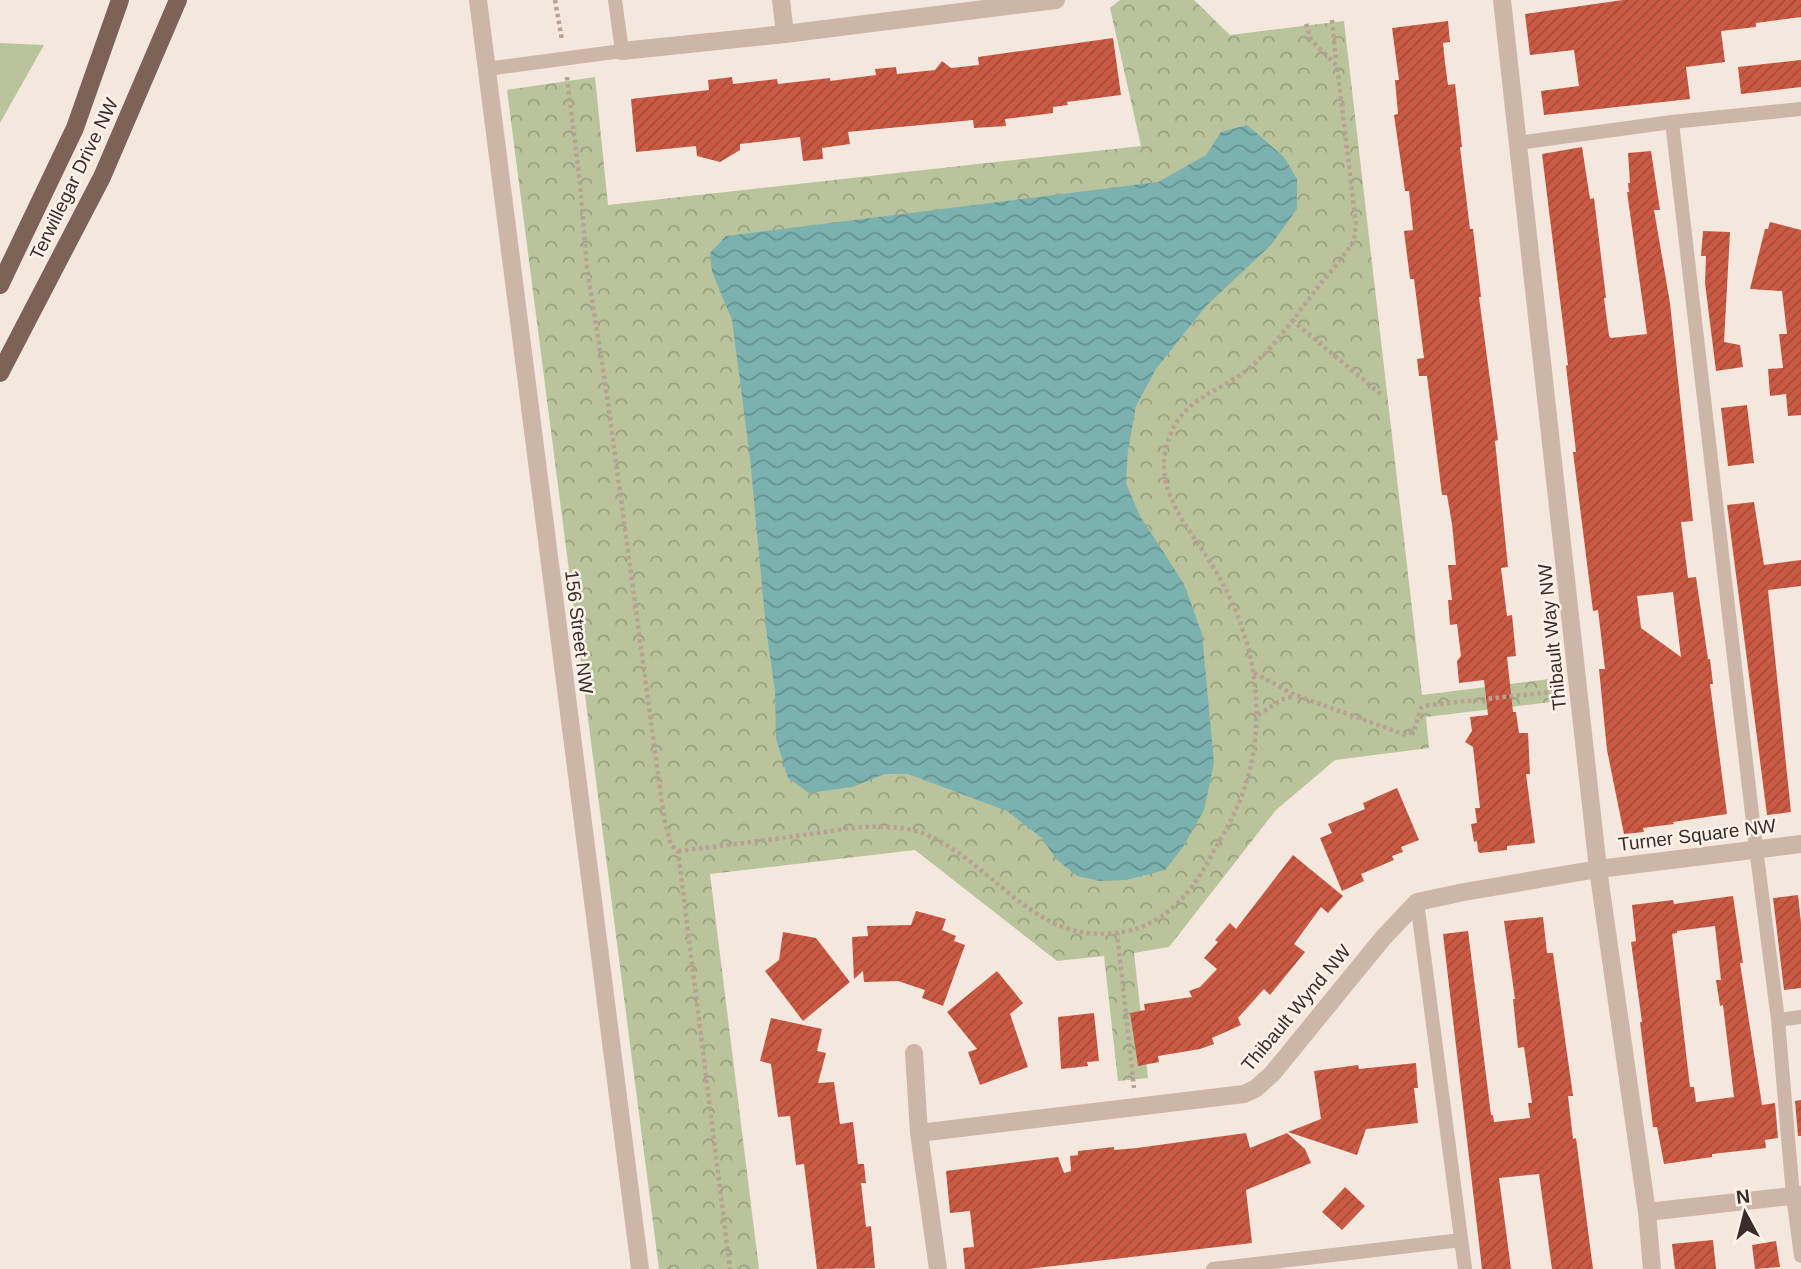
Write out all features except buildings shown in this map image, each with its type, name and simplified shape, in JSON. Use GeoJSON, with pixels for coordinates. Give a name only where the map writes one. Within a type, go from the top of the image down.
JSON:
{"type":"FeatureCollection","features":[{"type":"Feature","properties":{"kind":"main road","name":"Terwillegar Drive NW"},"geometry":{"type":"LineString","coordinates":[[0,285],[75,128],[120,0]]}},
{"type":"Feature","properties":{"kind":"main road","name":"Terwillegar Drive NW"},"geometry":{"type":"LineString","coordinates":[[0,373],[102,177],[178,0]]}},
{"type":"Feature","properties":{"kind":"street","name":"156 Street NW"},"geometry":{"type":"LineString","coordinates":[[478,0],[640,1269]]}},
{"type":"Feature","properties":{"kind":"street"},"geometry":{"type":"LineString","coordinates":[[781,0],[785,34]]}},
{"type":"Feature","properties":{"kind":"street"},"geometry":{"type":"LineString","coordinates":[[622,51],[785,34],[955,7],[1056,0]]}},
{"type":"Feature","properties":{"kind":"street","name":"Thibault Way NW"},"geometry":{"type":"LineString","coordinates":[[1502,0],[1598,869],[1647,1212],[1652,1269]]}},
{"type":"Feature","properties":{"kind":"street","name":"Turner Square NW"},"geometry":{"type":"LineString","coordinates":[[1598,869],[1801,844]]}},
{"type":"Feature","properties":{"kind":"street"},"geometry":{"type":"LineString","coordinates":[[1417,902],[1464,891],[1598,869]]}},
{"type":"Feature","properties":{"kind":"street","name":"Thibault Wynd NW"},"geometry":{"type":"LineString","coordinates":[[919,1133],[1244,1094],[1255,1089],[1272,1074],[1383,938],[1417,902]]}},
{"type":"Feature","properties":{"kind":"street"},"geometry":{"type":"LineString","coordinates":[[914,1053],[919,1133],[938,1269]]}},
{"type":"Feature","properties":{"kind":"street"},"geometry":{"type":"LineString","coordinates":[[1647,1212],[1797,1195]]}},
{"type":"Feature","properties":{"kind":"lane"},"geometry":{"type":"LineString","coordinates":[[486,69],[622,51],[615,0]]}},
{"type":"Feature","properties":{"kind":"lane"},"geometry":{"type":"LineString","coordinates":[[1518,143],[1672,122],[1801,109]]}},
{"type":"Feature","properties":{"kind":"lane"},"geometry":{"type":"LineString","coordinates":[[1672,122],[1778,1020],[1801,1255]]}},
{"type":"Feature","properties":{"kind":"lane"},"geometry":{"type":"LineString","coordinates":[[1417,902],[1465,1269]]}},
{"type":"Feature","properties":{"kind":"lane"},"geometry":{"type":"LineString","coordinates":[[1778,1020],[1801,1017]]}},
{"type":"Feature","properties":{"kind":"lane"},"geometry":{"type":"LineString","coordinates":[[1213,1269],[1461,1240]]}},
{"type":"Feature","properties":{"kind":"path"},"geometry":{"type":"LineString","coordinates":[[555,0],[580,183],[587,268],[664,818],[671,845],[678,851],[730,1269]]}},
{"type":"Feature","properties":{"kind":"path"},"geometry":{"type":"LineString","coordinates":[[678,851],[873,827],[908,829],[937,840],[958,852],[1023,905],[1062,927],[1079,932],[1117,932],[1152,921],[1167,913],[1187,896],[1239,803],[1252,758],[1258,715],[1250,649],[1233,604],[1168,494],[1164,465],[1167,446],[1174,429],[1191,404],[1248,369],[1292,320],[1351,246],[1356,232],[1332,20]]}},
{"type":"Feature","properties":{"kind":"path"},"geometry":{"type":"LineString","coordinates":[[1306,23],[1311,40],[1337,66]]}},
{"type":"Feature","properties":{"kind":"path"},"geometry":{"type":"LineString","coordinates":[[1292,320],[1383,396]]}},
{"type":"Feature","properties":{"kind":"path"},"geometry":{"type":"LineString","coordinates":[[1254,673],[1295,695],[1406,735],[1414,732],[1422,708],[1429,705],[1580,689]]}},
{"type":"Feature","properties":{"kind":"path"},"geometry":{"type":"LineString","coordinates":[[1258,715],[1281,700],[1295,695]]}},
{"type":"Feature","properties":{"kind":"path"},"geometry":{"type":"LineString","coordinates":[[1117,932],[1136,1108]]}},
{"type":"Feature","properties":{"kind":"green space"},"geometry":{"type":"Polygon","coordinates":[[[1120,0],[1194,0],[1230,35],[1344,21],[1422,695],[1549,679],[1552,702],[1426,717],[1429,748],[1335,760],[1276,810],[1169,947],[1134,953],[1148,1078],[1118,1081],[1104,956],[1057,961],[915,850],[710,874],[759,1269],[659,1269],[507,90],[595,77],[608,205],[1141,146],[1110,8],[1120,0]]]}},
{"type":"Feature","properties":{"kind":"green space"},"geometry":{"type":"Polygon","coordinates":[[[0,43],[44,45],[0,123],[0,43]]]}},
{"type":"Feature","properties":{"kind":"water"},"geometry":{"type":"Polygon","coordinates":[[[1247,125],[1284,157],[1297,179],[1297,209],[1271,245],[1206,306],[1156,369],[1136,406],[1128,450],[1126,483],[1140,516],[1184,584],[1202,634],[1214,763],[1204,810],[1183,847],[1165,870],[1126,880],[1100,881],[1077,876],[1056,859],[1042,838],[1007,811],[908,774],[885,774],[852,787],[809,793],[788,778],[776,739],[775,691],[732,320],[712,272],[710,253],[726,236],[1158,182],[1206,155],[1221,132],[1247,125]]]}}]}
